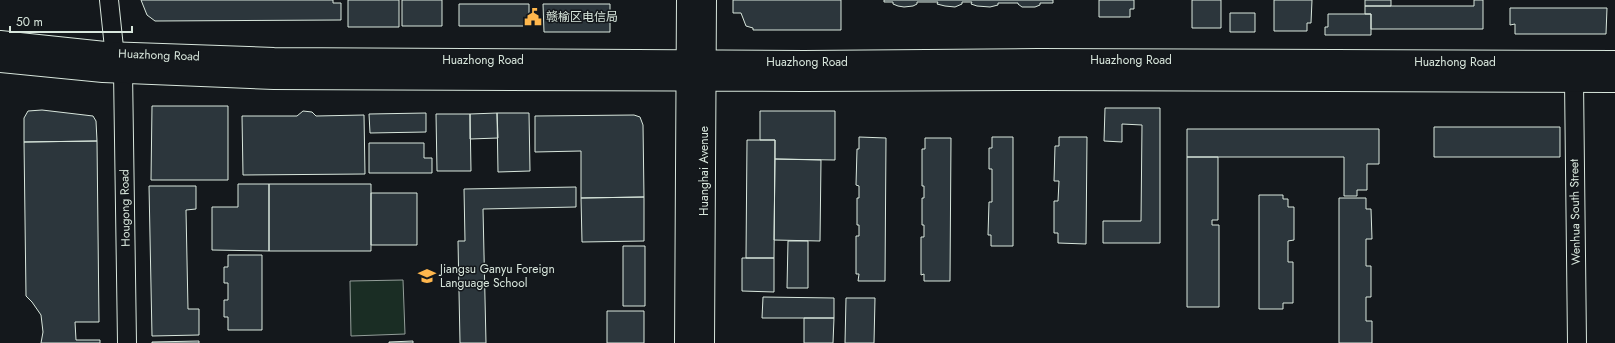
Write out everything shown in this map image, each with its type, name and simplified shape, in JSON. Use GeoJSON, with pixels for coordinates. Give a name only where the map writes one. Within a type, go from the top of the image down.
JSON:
{"type":"FeatureCollection","features":[{"type":"Feature","properties":{"kind":"main road","name":"Huanghai Avenue"},"geometry":{"type":"LineString","coordinates":[[688,0],[696,71],[703,343]]}},
{"type":"Feature","properties":{"kind":"main road","name":"Huanghai Avenue"},"geometry":{"type":"LineString","coordinates":[[686,343],[696,71],[705,0]]}},
{"type":"Feature","properties":{"kind":"main road","name":"Huazhong Road"},"geometry":{"type":"LineString","coordinates":[[0,42],[118,66]]}},
{"type":"Feature","properties":{"kind":"main road","name":"Huazhong Road"},"geometry":{"type":"LineString","coordinates":[[0,61],[118,66],[274,59],[696,71],[1062,79],[1615,81]]}},
{"type":"Feature","properties":{"kind":"main road","name":"Huazhong Road"},"geometry":{"type":"LineString","coordinates":[[696,71],[1046,60],[1615,62]]}},
{"type":"Feature","properties":{"kind":"street","name":"Hougong Road"},"geometry":{"type":"LineString","coordinates":[[109,0],[118,66],[127,343]]}},
{"type":"Feature","properties":{"kind":"street","name":"Wenhua South Street"},"geometry":{"type":"LineString","coordinates":[[1574,80],[1577,343]]}},
{"type":"Feature","properties":{"kind":"green space"},"geometry":{"type":"Polygon","coordinates":[[[403,280],[405,334],[351,336],[350,281],[403,280]]]}},
{"type":"Feature","properties":{"kind":"building"},"geometry":{"type":"Polygon","coordinates":[[[141,0],[333,0],[333,3],[341,3],[341,20],[155,21],[147,15],[141,0]]]}},
{"type":"Feature","properties":{"kind":"building"},"geometry":{"type":"Polygon","coordinates":[[[348,0],[399,0],[399,27],[348,27],[348,0]]]}},
{"type":"Feature","properties":{"kind":"building"},"geometry":{"type":"Polygon","coordinates":[[[402,0],[442,0],[442,26],[402,26],[402,0]]]}},
{"type":"Feature","properties":{"kind":"building"},"geometry":{"type":"Polygon","coordinates":[[[733,0],[841,0],[841,30],[753,30],[753,28],[746,26],[741,13],[733,13],[733,0]]]}},
{"type":"Feature","properties":{"kind":"building"},"geometry":{"type":"Polygon","coordinates":[[[884,0],[1053,0],[1053,3],[1040,3],[1040,5],[1035,7],[1022,7],[1018,3],[998,3],[998,5],[990,7],[977,6],[971,4],[972,2],[962,2],[962,4],[955,7],[937,4],[938,2],[917,2],[917,4],[913,6],[904,7],[893,4],[893,2],[884,2],[884,0]]]}},
{"type":"Feature","properties":{"kind":"building"},"geometry":{"type":"Polygon","coordinates":[[[1099,0],[1134,0],[1134,9],[1130,9],[1130,17],[1099,17],[1099,0]]]}},
{"type":"Feature","properties":{"kind":"building"},"geometry":{"type":"Polygon","coordinates":[[[1192,0],[1221,0],[1221,28],[1192,28],[1192,0]]]}},
{"type":"Feature","properties":{"kind":"building"},"geometry":{"type":"Polygon","coordinates":[[[1274,0],[1312,0],[1311,23],[1307,23],[1307,31],[1274,31],[1274,0]]]}},
{"type":"Feature","properties":{"kind":"building"},"geometry":{"type":"Polygon","coordinates":[[[1365,0],[1391,0],[1391,6],[1365,6],[1365,0]]]}},
{"type":"Feature","properties":{"kind":"building"},"geometry":{"type":"Polygon","coordinates":[[[1474,0],[1483,0],[1483,29],[1371,29],[1371,14],[1365,14],[1365,6],[1474,6],[1474,0]]]}},
{"type":"Feature","properties":{"kind":"building"},"geometry":{"type":"Polygon","coordinates":[[[459,4],[529,4],[529,26],[459,26],[459,4]]]}},
{"type":"Feature","properties":{"kind":"building"},"geometry":{"type":"Polygon","coordinates":[[[543,4],[610,4],[610,32],[544,32],[543,4]]]}},
{"type":"Feature","properties":{"kind":"building"},"geometry":{"type":"Polygon","coordinates":[[[1510,8],[1607,8],[1606,34],[1515,34],[1515,24],[1510,25],[1510,8]]]}},
{"type":"Feature","properties":{"kind":"building"},"geometry":{"type":"Polygon","coordinates":[[[1230,13],[1255,13],[1255,32],[1230,32],[1230,13]]]}},
{"type":"Feature","properties":{"kind":"building"},"geometry":{"type":"Polygon","coordinates":[[[1328,14],[1371,14],[1371,35],[1325,35],[1325,27],[1328,27],[1328,14]]]}},
{"type":"Feature","properties":{"kind":"building"},"geometry":{"type":"Polygon","coordinates":[[[152,106],[228,106],[228,180],[151,180],[152,106]]]}},
{"type":"Feature","properties":{"kind":"building"},"geometry":{"type":"Polygon","coordinates":[[[1105,108],[1160,108],[1160,243],[1103,243],[1103,221],[1141,221],[1142,125],[1122,124],[1122,142],[1104,141],[1105,108]]]}},
{"type":"Feature","properties":{"kind":"building"},"geometry":{"type":"Polygon","coordinates":[[[42,110],[93,116],[96,121],[97,141],[24,142],[24,118],[28,111],[42,110]]]}},
{"type":"Feature","properties":{"kind":"building"},"geometry":{"type":"Polygon","coordinates":[[[303,111],[312,112],[316,116],[364,115],[365,174],[243,175],[242,116],[297,116],[303,111]]]}},
{"type":"Feature","properties":{"kind":"building"},"geometry":{"type":"Polygon","coordinates":[[[760,111],[835,111],[835,160],[775,159],[775,140],[760,140],[760,111]]]}},
{"type":"Feature","properties":{"kind":"building"},"geometry":{"type":"Polygon","coordinates":[[[426,113],[426,132],[370,133],[369,114],[426,113]]]}},
{"type":"Feature","properties":{"kind":"building"},"geometry":{"type":"Polygon","coordinates":[[[497,113],[498,138],[470,139],[470,114],[497,113]]]}},
{"type":"Feature","properties":{"kind":"building"},"geometry":{"type":"Polygon","coordinates":[[[497,113],[529,113],[530,171],[498,172],[497,113]]]}},
{"type":"Feature","properties":{"kind":"building"},"geometry":{"type":"Polygon","coordinates":[[[436,114],[470,114],[471,171],[437,171],[436,114]]]}},
{"type":"Feature","properties":{"kind":"building"},"geometry":{"type":"Polygon","coordinates":[[[634,115],[640,117],[643,125],[644,197],[581,198],[581,151],[535,152],[535,116],[634,115]]]}},
{"type":"Feature","properties":{"kind":"building"},"geometry":{"type":"Polygon","coordinates":[[[1434,127],[1560,127],[1560,157],[1434,157],[1434,127]]]}},
{"type":"Feature","properties":{"kind":"building"},"geometry":{"type":"Polygon","coordinates":[[[1187,129],[1379,129],[1379,164],[1367,164],[1367,190],[1357,190],[1357,196],[1344,196],[1344,157],[1187,157],[1187,129]]]}},
{"type":"Feature","properties":{"kind":"building"},"geometry":{"type":"Polygon","coordinates":[[[859,137],[886,138],[885,281],[858,281],[859,274],[856,274],[856,236],[859,236],[859,225],[857,225],[857,198],[859,198],[859,186],[856,185],[857,149],[859,149],[859,137]]]}},
{"type":"Feature","properties":{"kind":"building"},"geometry":{"type":"Polygon","coordinates":[[[992,137],[1013,137],[1013,246],[991,246],[991,235],[988,235],[989,202],[992,202],[992,169],[989,169],[989,148],[992,148],[992,137]]]}},
{"type":"Feature","properties":{"kind":"building"},"geometry":{"type":"Polygon","coordinates":[[[1059,137],[1087,137],[1086,244],[1058,243],[1058,233],[1054,233],[1054,201],[1058,201],[1059,181],[1054,181],[1055,146],[1059,146],[1059,137]]]}},
{"type":"Feature","properties":{"kind":"building"},"geometry":{"type":"Polygon","coordinates":[[[925,138],[951,138],[950,281],[924,281],[924,274],[921,275],[921,237],[924,237],[924,225],[922,225],[922,198],[924,198],[924,186],[922,186],[922,149],[925,149],[925,138]]]}},
{"type":"Feature","properties":{"kind":"building"},"geometry":{"type":"Polygon","coordinates":[[[747,140],[775,140],[774,258],[746,258],[747,140]]]}},
{"type":"Feature","properties":{"kind":"building"},"geometry":{"type":"Polygon","coordinates":[[[97,141],[99,322],[75,322],[76,340],[100,340],[100,343],[41,343],[43,332],[41,315],[26,296],[24,142],[97,141]]]}},
{"type":"Feature","properties":{"kind":"building"},"geometry":{"type":"Polygon","coordinates":[[[369,143],[424,143],[424,158],[432,158],[432,173],[369,173],[369,143]]]}},
{"type":"Feature","properties":{"kind":"building"},"geometry":{"type":"Polygon","coordinates":[[[1187,157],[1218,157],[1218,220],[1212,220],[1212,225],[1219,225],[1219,307],[1187,307],[1187,157]]]}},
{"type":"Feature","properties":{"kind":"building"},"geometry":{"type":"Polygon","coordinates":[[[775,159],[821,160],[820,241],[774,240],[775,159]]]}},
{"type":"Feature","properties":{"kind":"building"},"geometry":{"type":"Polygon","coordinates":[[[238,184],[269,184],[269,251],[212,250],[212,207],[238,207],[238,184]]]}},
{"type":"Feature","properties":{"kind":"building"},"geometry":{"type":"Polygon","coordinates":[[[269,184],[371,184],[371,251],[269,251],[269,184]]]}},
{"type":"Feature","properties":{"kind":"building"},"geometry":{"type":"Polygon","coordinates":[[[149,186],[196,186],[196,209],[186,210],[188,309],[199,309],[199,335],[152,336],[149,186]]]}},
{"type":"Feature","properties":{"kind":"building"},"geometry":{"type":"Polygon","coordinates":[[[576,187],[576,207],[483,209],[486,343],[460,343],[458,241],[465,241],[464,189],[576,187]]]}},
{"type":"Feature","properties":{"kind":"building"},"geometry":{"type":"Polygon","coordinates":[[[371,193],[417,193],[417,245],[371,245],[371,193]]]}},
{"type":"Feature","properties":{"kind":"building"},"geometry":{"type":"Polygon","coordinates":[[[1259,195],[1283,195],[1283,199],[1288,199],[1288,207],[1294,207],[1294,240],[1288,241],[1288,262],[1293,262],[1293,303],[1283,303],[1283,309],[1259,309],[1259,195]]]}},
{"type":"Feature","properties":{"kind":"building"},"geometry":{"type":"Polygon","coordinates":[[[644,197],[644,241],[582,242],[581,198],[644,197]]]}},
{"type":"Feature","properties":{"kind":"building"},"geometry":{"type":"Polygon","coordinates":[[[1339,198],[1366,198],[1366,209],[1371,209],[1372,239],[1366,239],[1366,266],[1371,266],[1371,297],[1366,297],[1366,321],[1372,321],[1372,343],[1339,343],[1339,198]]]}},
{"type":"Feature","properties":{"kind":"building"},"geometry":{"type":"Polygon","coordinates":[[[788,241],[808,241],[808,288],[787,288],[788,241]]]}},
{"type":"Feature","properties":{"kind":"building"},"geometry":{"type":"Polygon","coordinates":[[[623,246],[645,246],[645,306],[623,306],[623,246]]]}},
{"type":"Feature","properties":{"kind":"building"},"geometry":{"type":"Polygon","coordinates":[[[228,255],[262,255],[262,330],[228,330],[228,317],[224,317],[224,300],[228,300],[228,283],[224,283],[224,267],[228,267],[228,255]]]}},
{"type":"Feature","properties":{"kind":"building"},"geometry":{"type":"Polygon","coordinates":[[[742,258],[774,258],[774,292],[742,291],[742,258]]]}},
{"type":"Feature","properties":{"kind":"building"},"geometry":{"type":"Polygon","coordinates":[[[763,297],[834,298],[834,318],[762,318],[763,297]]]}},
{"type":"Feature","properties":{"kind":"building"},"geometry":{"type":"Polygon","coordinates":[[[846,298],[875,298],[874,343],[845,343],[846,298]]]}},
{"type":"Feature","properties":{"kind":"building"},"geometry":{"type":"Polygon","coordinates":[[[607,311],[644,311],[644,343],[607,343],[607,311]]]}},
{"type":"Feature","properties":{"kind":"building"},"geometry":{"type":"Polygon","coordinates":[[[804,318],[834,318],[833,343],[804,343],[804,318]]]}},
{"type":"Feature","properties":{"kind":"building"},"geometry":{"type":"Polygon","coordinates":[[[199,341],[199,343],[152,343],[152,342],[199,341]]]}},
{"type":"Feature","properties":{"kind":"building"},"geometry":{"type":"Polygon","coordinates":[[[413,341],[413,343],[389,343],[389,342],[413,341]]]}},
{"type":"Feature","properties":{"kind":"place","name":"赣榆区电信局"},"geometry":{"type":"Point","coordinates":[533,17]}},
{"type":"Feature","properties":{"kind":"place","name":"Jiangsu Ganyu Foreign Language School"},"geometry":{"type":"Point","coordinates":[427,276]}}]}
